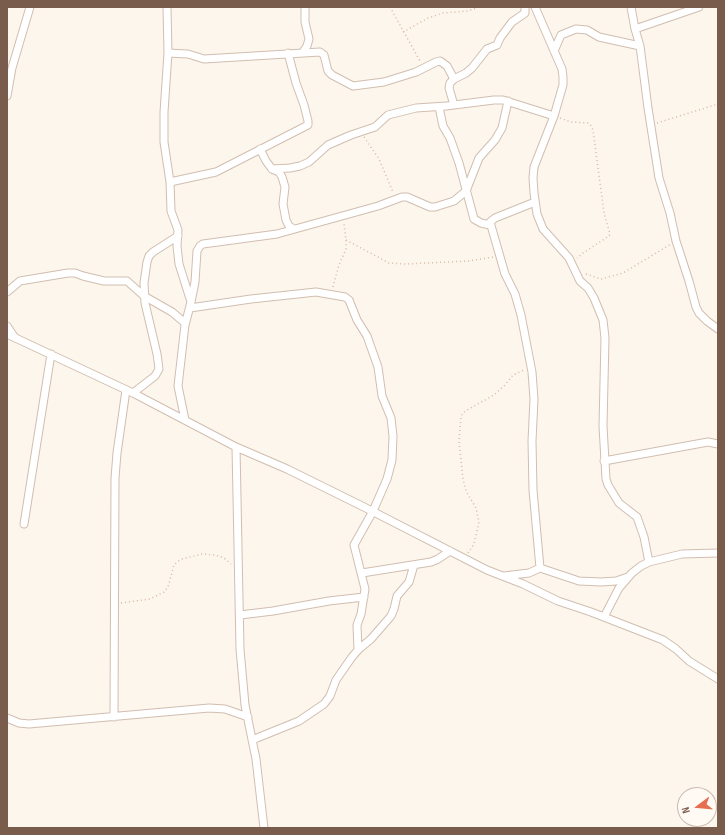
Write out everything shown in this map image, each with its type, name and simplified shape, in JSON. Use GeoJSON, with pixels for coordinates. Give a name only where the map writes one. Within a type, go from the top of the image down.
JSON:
{"type":"FeatureCollection","features":[{"type":"Feature","properties":{"kind":"street"},"geometry":{"type":"LineString","coordinates":[[7,96],[12,68],[30,7]]}},
{"type":"Feature","properties":{"kind":"street"},"geometry":{"type":"LineString","coordinates":[[167,7],[168,53],[164,112],[164,142],[170,182],[172,211],[178,230],[177,246],[179,264],[190,305]]}},
{"type":"Feature","properties":{"kind":"street"},"geometry":{"type":"LineString","coordinates":[[303,52],[309,39],[305,22],[306,7]]}},
{"type":"Feature","properties":{"kind":"street"},"geometry":{"type":"LineString","coordinates":[[454,105],[449,88],[450,83],[472,68],[485,51],[497,45],[500,38],[512,22],[525,14],[525,7]]}},
{"type":"Feature","properties":{"kind":"street"},"geometry":{"type":"LineString","coordinates":[[535,7],[562,68],[563,77],[563,85],[554,116],[534,167],[533,178],[537,214],[543,229],[570,258],[580,281],[588,288],[594,298],[603,320],[605,329],[603,426],[604,461],[608,485],[619,503],[637,517],[644,537],[649,562]]}},
{"type":"Feature","properties":{"kind":"street"},"geometry":{"type":"LineString","coordinates":[[631,7],[640,46],[659,178],[670,213],[676,241],[696,307],[699,313],[718,329]]}},
{"type":"Feature","properties":{"kind":"street"},"geometry":{"type":"LineString","coordinates":[[635,29],[699,7]]}},
{"type":"Feature","properties":{"kind":"street"},"geometry":{"type":"LineString","coordinates":[[554,51],[561,35],[576,29],[587,30],[599,37],[640,46]]}},
{"type":"Feature","properties":{"kind":"street"},"geometry":{"type":"LineString","coordinates":[[168,53],[188,54],[204,59],[322,52],[328,71],[353,86],[384,82],[416,72],[440,61],[447,66],[454,79]]}},
{"type":"Feature","properties":{"kind":"street"},"geometry":{"type":"LineString","coordinates":[[170,182],[216,172],[307,126],[308,124],[288,54]]}},
{"type":"Feature","properties":{"kind":"street"},"geometry":{"type":"LineString","coordinates":[[272,169],[300,166],[309,162],[328,145],[375,127],[388,115],[416,108],[439,107],[494,100],[508,101],[554,116]]}},
{"type":"Feature","properties":{"kind":"street"},"geometry":{"type":"LineString","coordinates":[[185,420],[178,386],[185,323],[196,282],[197,251],[200,246],[210,243],[277,234],[378,206],[395,199],[407,197],[430,207],[435,207],[454,200],[466,191],[479,158],[495,140],[502,128],[508,101]]}},
{"type":"Feature","properties":{"kind":"street"},"geometry":{"type":"LineString","coordinates":[[439,107],[442,126],[454,147],[474,219],[480,223],[490,225]]}},
{"type":"Feature","properties":{"kind":"street"},"geometry":{"type":"LineString","coordinates":[[260,149],[272,169],[279,172],[282,177],[285,186],[283,204],[286,220],[289,226],[294,229]]}},
{"type":"Feature","properties":{"kind":"street"},"geometry":{"type":"LineString","coordinates":[[535,202],[495,218],[492,220],[490,225],[505,274],[515,294],[521,315],[531,366],[534,399],[532,441],[533,490],[540,568]]}},
{"type":"Feature","properties":{"kind":"street"},"geometry":{"type":"LineString","coordinates":[[114,717],[116,604],[115,478],[117,452],[129,391],[155,376],[159,369],[157,354],[146,313],[144,296],[146,269],[149,256],[178,236]]}},
{"type":"Feature","properties":{"kind":"street"},"geometry":{"type":"LineString","coordinates":[[7,292],[20,281],[75,273],[104,281],[127,281],[144,296],[172,312],[185,323]]}},
{"type":"Feature","properties":{"kind":"street"},"geometry":{"type":"LineString","coordinates":[[190,305],[222,303],[308,292],[345,297],[349,300],[357,320],[367,336],[378,367],[382,396],[392,418],[393,436],[391,466],[384,489],[354,545],[362,572],[365,589],[362,614],[357,625],[358,650]]}},
{"type":"Feature","properties":{"kind":"street"},"geometry":{"type":"LineString","coordinates":[[7,326],[15,338]]}},
{"type":"Feature","properties":{"kind":"street"},"geometry":{"type":"LineString","coordinates":[[7,334],[129,391],[236,447],[287,469],[502,576],[558,601],[663,640],[689,661],[718,679]]}},
{"type":"Feature","properties":{"kind":"street"},"geometry":{"type":"LineString","coordinates":[[24,524],[51,354]]}},
{"type":"Feature","properties":{"kind":"street"},"geometry":{"type":"LineString","coordinates":[[604,461],[708,442],[718,444]]}},
{"type":"Feature","properties":{"kind":"street"},"geometry":{"type":"LineString","coordinates":[[236,447],[240,650],[244,698],[260,786],[264,828]]}},
{"type":"Feature","properties":{"kind":"street"},"geometry":{"type":"LineString","coordinates":[[362,572],[414,565],[438,559],[450,551]]}},
{"type":"Feature","properties":{"kind":"street"},"geometry":{"type":"LineString","coordinates":[[604,617],[619,588],[628,577],[641,566],[649,562],[682,554],[718,553]]}},
{"type":"Feature","properties":{"kind":"street"},"geometry":{"type":"LineString","coordinates":[[252,740],[299,721],[324,704],[330,696],[336,680],[358,650],[371,639],[391,616],[397,596],[411,579],[414,565]]}},
{"type":"Feature","properties":{"kind":"street"},"geometry":{"type":"LineString","coordinates":[[502,576],[529,573],[540,568],[579,581],[616,581],[628,577]]}},
{"type":"Feature","properties":{"kind":"street"},"geometry":{"type":"LineString","coordinates":[[240,615],[364,597]]}},
{"type":"Feature","properties":{"kind":"street"},"geometry":{"type":"LineString","coordinates":[[7,718],[19,723],[29,724],[209,708],[225,709],[248,717]]}},
{"type":"Feature","properties":{"kind":"path"},"geometry":{"type":"LineString","coordinates":[[390,7],[424,68]]}},
{"type":"Feature","properties":{"kind":"path"},"geometry":{"type":"LineString","coordinates":[[403,32],[428,18],[443,13],[467,11],[480,7]]}},
{"type":"Feature","properties":{"kind":"path"},"geometry":{"type":"LineString","coordinates":[[651,125],[718,104]]}},
{"type":"Feature","properties":{"kind":"path"},"geometry":{"type":"LineString","coordinates":[[554,116],[571,122],[588,123],[591,126],[599,168],[604,213],[610,234],[583,253],[578,258],[575,268],[601,279],[608,278],[623,272],[676,241]]}},
{"type":"Feature","properties":{"kind":"path"},"geometry":{"type":"LineString","coordinates":[[359,132],[379,158],[395,199]]}},
{"type":"Feature","properties":{"kind":"path"},"geometry":{"type":"LineString","coordinates":[[332,295],[335,277],[346,249],[342,215]]}},
{"type":"Feature","properties":{"kind":"path"},"geometry":{"type":"LineString","coordinates":[[346,240],[389,263],[406,264],[470,261],[500,256]]}},
{"type":"Feature","properties":{"kind":"path"},"geometry":{"type":"LineString","coordinates":[[466,559],[474,544],[479,522],[476,508],[466,491],[463,479],[459,441],[461,417],[467,410],[494,395],[514,375],[531,366]]}},
{"type":"Feature","properties":{"kind":"path"},"geometry":{"type":"LineString","coordinates":[[116,604],[150,599],[164,592],[168,587],[174,565],[177,562],[191,556],[202,554],[215,555],[224,558],[239,573]]}}]}
